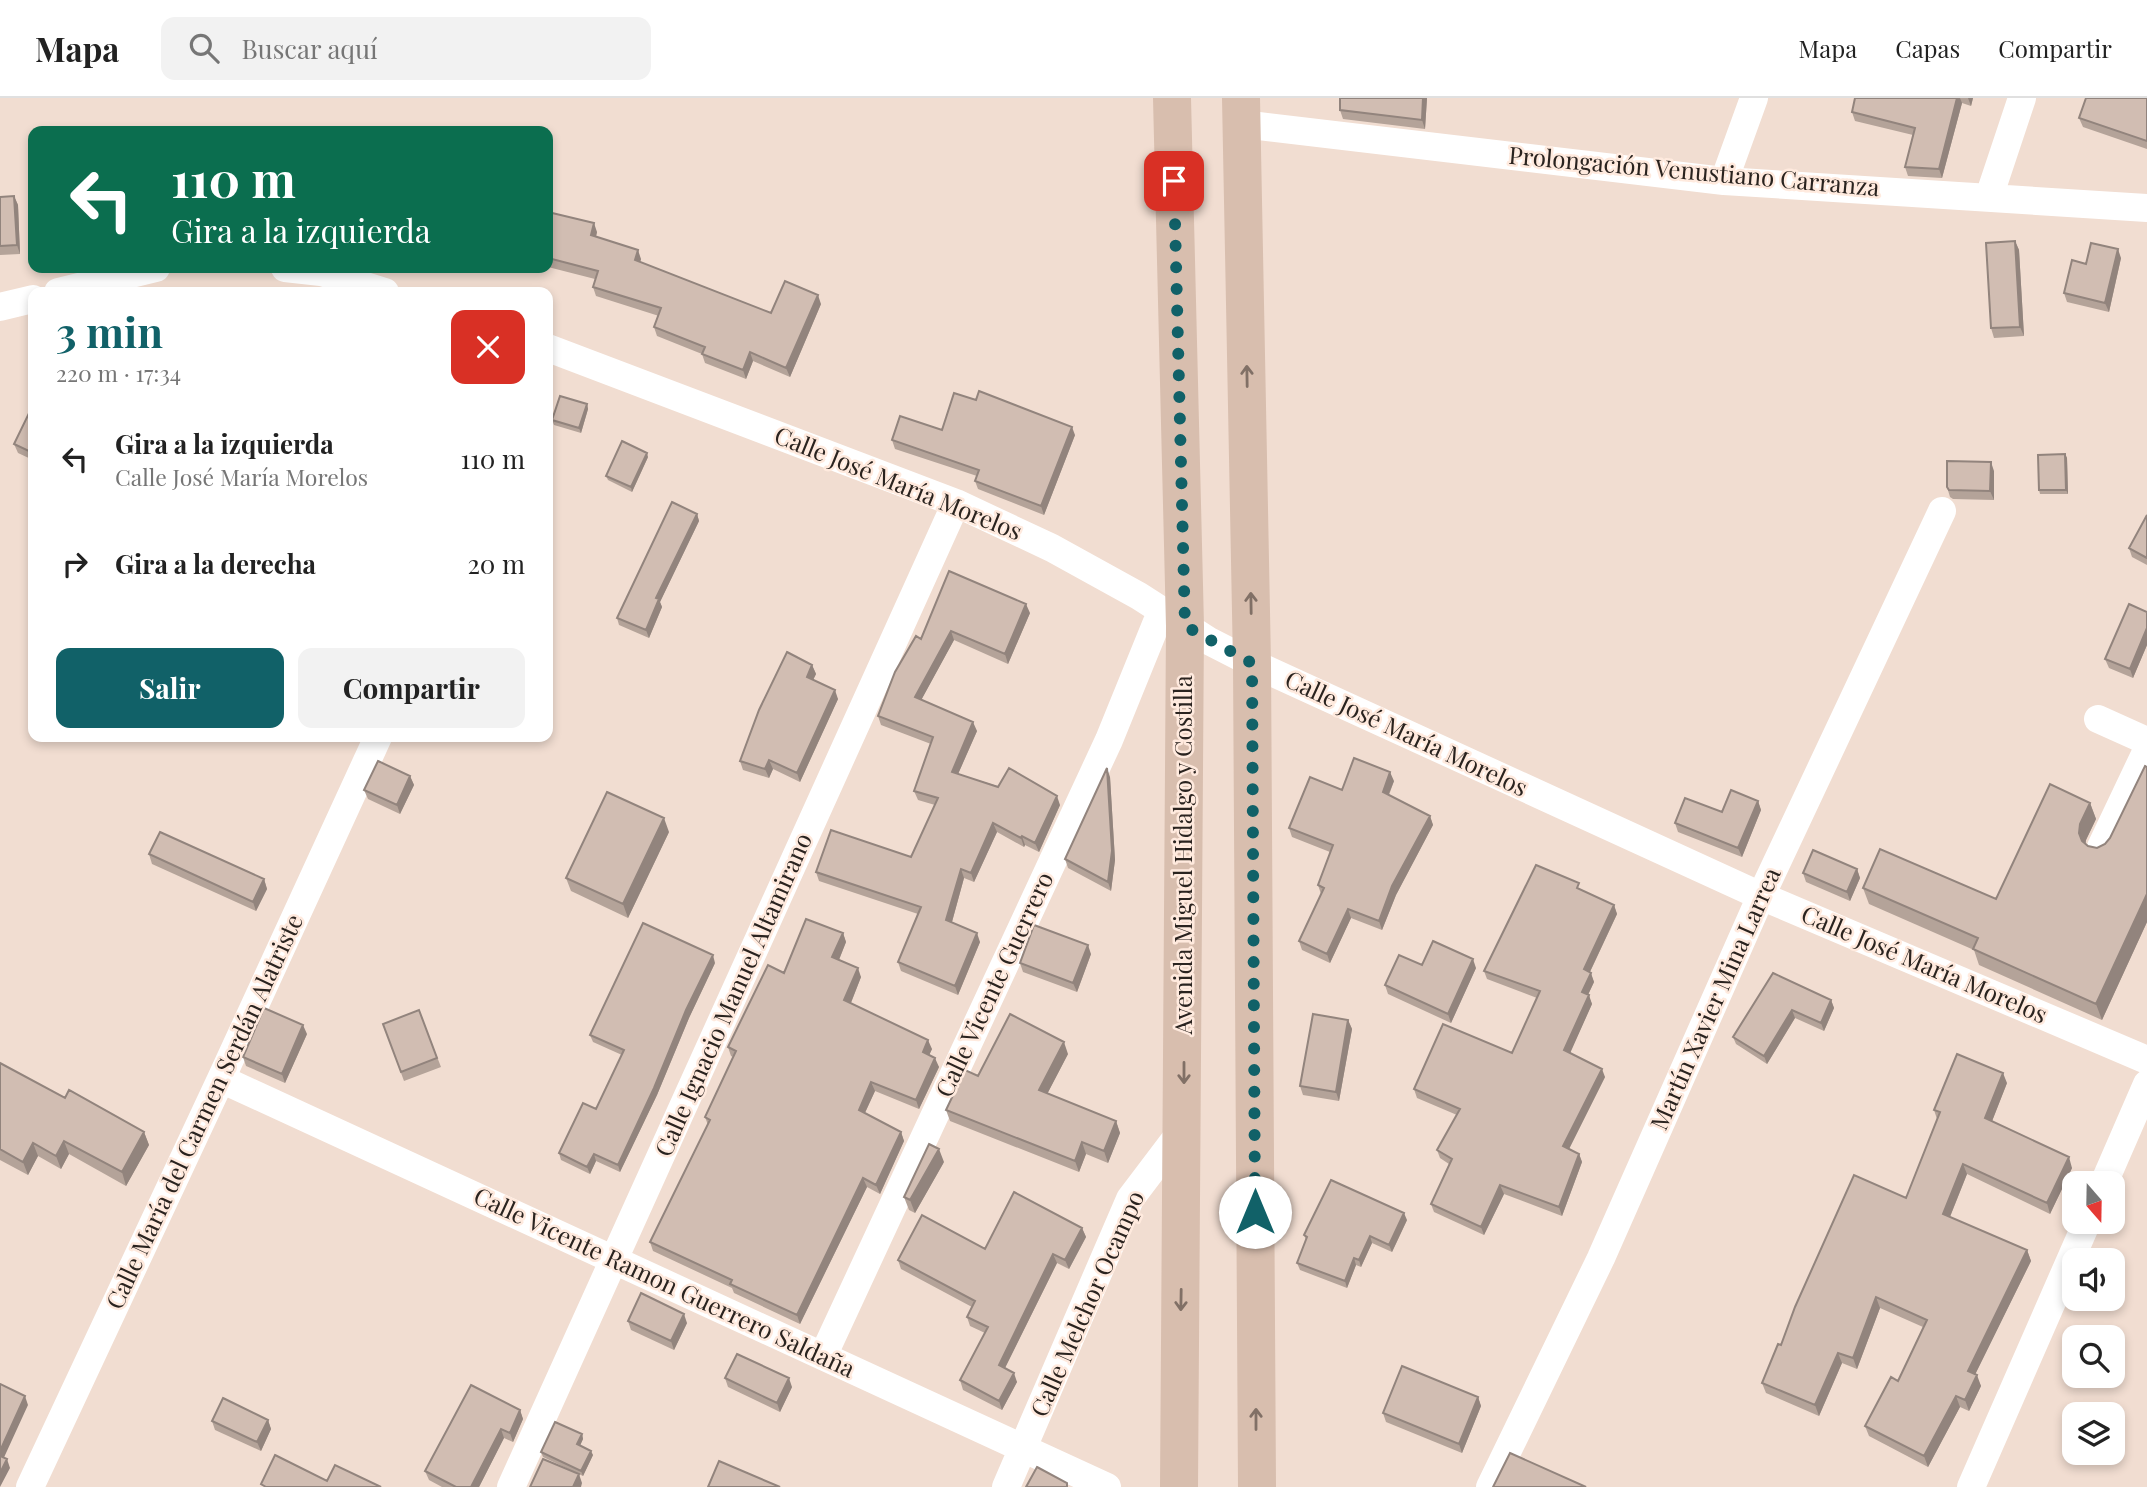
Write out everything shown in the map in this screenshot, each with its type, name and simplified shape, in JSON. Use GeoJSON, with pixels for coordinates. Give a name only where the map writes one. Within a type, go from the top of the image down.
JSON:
{"type":"FeatureCollection","features":[{"type":"Feature","properties":{"kind":"main road","name":"Avenida Miguel Hidalgo y Costilla"},"geometry":{"type":"LineString","coordinates":[[1172,98],[1173,619],[1183,1129],[1179,1487]]}},
{"type":"Feature","properties":{"kind":"main road"},"geometry":{"type":"LineString","coordinates":[[1242,111],[1252,663],[1256,1487]]}},
{"type":"Feature","properties":{"kind":"street"},"geometry":{"type":"LineString","coordinates":[[1724,181],[1754,98]]}},
{"type":"Feature","properties":{"kind":"street"},"geometry":{"type":"LineString","coordinates":[[1989,197],[2022,98]]}},
{"type":"Feature","properties":{"kind":"street","name":"Prolongación Venustiano Carranza"},"geometry":{"type":"LineString","coordinates":[[1242,111],[1724,181],[2147,208]]}},
{"type":"Feature","properties":{"kind":"street"},"geometry":{"type":"LineString","coordinates":[[78,287],[136,273]]}},
{"type":"Feature","properties":{"kind":"street"},"geometry":{"type":"LineString","coordinates":[[324,273],[369,287]]}},
{"type":"Feature","properties":{"kind":"street"},"geometry":{"type":"LineString","coordinates":[[0,307],[28,300]]}},
{"type":"Feature","properties":{"kind":"street","name":"Calle José María Morelos"},"geometry":{"type":"LineString","coordinates":[[553,356],[956,503],[1052,548],[1252,663],[1761,896],[2147,1060]]}},
{"type":"Feature","properties":{"kind":"street","name":"Calle Ignacio Manuel Altamirano"},"geometry":{"type":"LineString","coordinates":[[511,1487],[956,503]]}},
{"type":"Feature","properties":{"kind":"street","name":"Martín Xavier Mina Larrea"},"geometry":{"type":"LineString","coordinates":[[1490,1487],[1601,1258],[1761,896],[1942,511]]}},
{"type":"Feature","properties":{"kind":"street","name":"Calle Vicente Guerrero"},"geometry":{"type":"LineString","coordinates":[[823,1356],[1109,740],[1173,619]]}},
{"type":"Feature","properties":{"kind":"street"},"geometry":{"type":"LineString","coordinates":[[2098,719],[2147,741]]}},
{"type":"Feature","properties":{"kind":"street","name":"Calle María del Carmen Serdán Alatriste"},"geometry":{"type":"LineString","coordinates":[[30,1487],[376,742]]}},
{"type":"Feature","properties":{"kind":"street"},"geometry":{"type":"LineString","coordinates":[[2101,847],[2147,750]]}},
{"type":"Feature","properties":{"kind":"street","name":"Calle Vicente Ramon Guerrero Saldaña"},"geometry":{"type":"LineString","coordinates":[[221,1079],[1107,1487]]}},
{"type":"Feature","properties":{"kind":"street"},"geometry":{"type":"LineString","coordinates":[[2109,1171],[2147,1084]]}},
{"type":"Feature","properties":{"kind":"street","name":"Calle Melchor Ocampo"},"geometry":{"type":"LineString","coordinates":[[1006,1487],[1130,1199],[1183,1129]]}},
{"type":"Feature","properties":{"kind":"street"},"geometry":{"type":"LineString","coordinates":[[1970,1487],[2082,1234]]}},
{"type":"Feature","properties":{"kind":"building"},"geometry":{"type":"Polygon","coordinates":[[[1340,98],[1423,98],[1422,120],[1340,110],[1340,98]]]}},
{"type":"Feature","properties":{"kind":"building"},"geometry":{"type":"Polygon","coordinates":[[[1855,98],[1957,98],[1939,169],[1905,167],[1915,128],[1852,112],[1855,98]]]}},
{"type":"Feature","properties":{"kind":"building"},"geometry":{"type":"Polygon","coordinates":[[[2086,98],[2147,98],[2147,141],[2079,118],[2086,98]]]}},
{"type":"Feature","properties":{"kind":"building"},"geometry":{"type":"Polygon","coordinates":[[[14,196],[17,245],[0,246],[0,197],[14,196]]]}},
{"type":"Feature","properties":{"kind":"building"},"geometry":{"type":"Polygon","coordinates":[[[553,213],[594,223],[591,235],[638,250],[635,260],[771,313],[785,281],[818,295],[786,368],[750,352],[743,370],[702,354],[705,347],[654,327],[661,308],[593,287],[598,271],[553,259],[553,213]]]}},
{"type":"Feature","properties":{"kind":"building"},"geometry":{"type":"Polygon","coordinates":[[[2015,241],[2020,327],[1991,328],[1986,243],[2015,241]]]}},
{"type":"Feature","properties":{"kind":"building"},"geometry":{"type":"Polygon","coordinates":[[[2091,243],[2118,249],[2105,303],[2064,293],[2072,260],[2086,264],[2091,243]]]}},
{"type":"Feature","properties":{"kind":"building"},"geometry":{"type":"Polygon","coordinates":[[[979,391],[1072,427],[1041,506],[975,481],[979,470],[892,440],[900,416],[942,430],[954,393],[976,400],[979,391]]]}},
{"type":"Feature","properties":{"kind":"building"},"geometry":{"type":"Polygon","coordinates":[[[560,396],[587,404],[579,428],[553,420],[560,396]]]}},
{"type":"Feature","properties":{"kind":"building"},"geometry":{"type":"Polygon","coordinates":[[[28,415],[28,451],[14,444],[28,415]]]}},
{"type":"Feature","properties":{"kind":"building"},"geometry":{"type":"Polygon","coordinates":[[[622,441],[647,453],[631,487],[606,476],[622,441]]]}},
{"type":"Feature","properties":{"kind":"building"},"geometry":{"type":"Polygon","coordinates":[[[2065,454],[2066,490],[2039,490],[2038,455],[2065,454]]]}},
{"type":"Feature","properties":{"kind":"building"},"geometry":{"type":"Polygon","coordinates":[[[1947,461],[1991,462],[1990,491],[1949,490],[1947,461]]]}},
{"type":"Feature","properties":{"kind":"building"},"geometry":{"type":"Polygon","coordinates":[[[672,502],[697,514],[656,598],[659,599],[646,630],[617,618],[672,502]]]}},
{"type":"Feature","properties":{"kind":"building"},"geometry":{"type":"Polygon","coordinates":[[[2147,515],[2147,558],[2129,548],[2147,515]]]}},
{"type":"Feature","properties":{"kind":"building"},"geometry":{"type":"Polygon","coordinates":[[[949,571],[1026,604],[1005,654],[951,631],[915,697],[973,722],[952,772],[998,787],[1009,768],[1057,796],[1035,843],[993,823],[971,873],[961,869],[946,920],[977,933],[955,986],[898,962],[921,907],[816,872],[831,830],[911,857],[938,798],[914,791],[933,737],[878,716],[895,672],[916,636],[921,639],[949,571]]]}},
{"type":"Feature","properties":{"kind":"building"},"geometry":{"type":"Polygon","coordinates":[[[2129,604],[2147,612],[2147,628],[2130,669],[2105,659],[2129,604]]]}},
{"type":"Feature","properties":{"kind":"building"},"geometry":{"type":"Polygon","coordinates":[[[787,652],[812,665],[807,677],[835,690],[797,773],[769,760],[765,769],[740,761],[759,710],[787,652]]]}},
{"type":"Feature","properties":{"kind":"building"},"geometry":{"type":"Polygon","coordinates":[[[1354,758],[1390,772],[1383,792],[1430,816],[1392,886],[1379,921],[1348,909],[1327,954],[1299,941],[1324,888],[1318,885],[1333,845],[1289,828],[1310,777],[1342,790],[1354,758]]]}},
{"type":"Feature","properties":{"kind":"building"},"geometry":{"type":"Polygon","coordinates":[[[378,761],[410,776],[397,805],[364,790],[378,761]]]}},
{"type":"Feature","properties":{"kind":"building"},"geometry":{"type":"Polygon","coordinates":[[[2145,766],[2147,894],[2096,1004],[1973,949],[1978,938],[1863,888],[1880,849],[1996,899],[2050,784],[2090,803],[2080,824],[2079,833],[2088,846],[2097,848],[2110,838],[2145,766]]]}},
{"type":"Feature","properties":{"kind":"building"},"geometry":{"type":"Polygon","coordinates":[[[1107,768],[1112,851],[1108,882],[1065,859],[1107,768]]]}},
{"type":"Feature","properties":{"kind":"building"},"geometry":{"type":"Polygon","coordinates":[[[1731,790],[1758,801],[1738,848],[1675,823],[1685,798],[1722,812],[1731,790]]]}},
{"type":"Feature","properties":{"kind":"building"},"geometry":{"type":"Polygon","coordinates":[[[607,792],[664,818],[623,904],[566,878],[607,792]]]}},
{"type":"Feature","properties":{"kind":"building"},"geometry":{"type":"Polygon","coordinates":[[[160,832],[264,879],[253,902],[149,854],[160,832]]]}},
{"type":"Feature","properties":{"kind":"building"},"geometry":{"type":"Polygon","coordinates":[[[1813,850],[1857,869],[1847,892],[1803,873],[1813,850]]]}},
{"type":"Feature","properties":{"kind":"building"},"geometry":{"type":"Polygon","coordinates":[[[1536,865],[1579,883],[1577,888],[1614,905],[1584,969],[1591,973],[1582,992],[1589,995],[1564,1050],[1602,1069],[1563,1146],[1579,1154],[1559,1207],[1500,1185],[1481,1227],[1431,1204],[1452,1159],[1437,1150],[1460,1109],[1414,1089],[1443,1024],[1512,1053],[1540,991],[1484,971],[1536,865]]]}},
{"type":"Feature","properties":{"kind":"building"},"geometry":{"type":"Polygon","coordinates":[[[806,919],[843,933],[832,957],[858,968],[844,1000],[928,1040],[923,1052],[935,1058],[916,1100],[871,1082],[859,1110],[901,1132],[876,1185],[863,1178],[797,1315],[730,1284],[732,1280],[650,1242],[710,1120],[705,1117],[736,1051],[728,1047],[768,965],[784,973],[806,919]]]}},
{"type":"Feature","properties":{"kind":"building"},"geometry":{"type":"Polygon","coordinates":[[[643,923],[713,955],[618,1165],[594,1154],[587,1167],[559,1153],[583,1103],[596,1109],[624,1050],[590,1035],[643,923]]]}},
{"type":"Feature","properties":{"kind":"building"},"geometry":{"type":"Polygon","coordinates":[[[1034,925],[1088,945],[1073,983],[1020,963],[1034,925]]]}},
{"type":"Feature","properties":{"kind":"building"},"geometry":{"type":"Polygon","coordinates":[[[1433,941],[1473,959],[1448,1014],[1385,985],[1399,955],[1422,965],[1433,941]]]}},
{"type":"Feature","properties":{"kind":"building"},"geometry":{"type":"Polygon","coordinates":[[[1773,973],[1831,1000],[1821,1023],[1792,1010],[1764,1056],[1733,1037],[1773,973]]]}},
{"type":"Feature","properties":{"kind":"building"},"geometry":{"type":"Polygon","coordinates":[[[264,1008],[303,1025],[282,1074],[243,1057],[264,1008]]]}},
{"type":"Feature","properties":{"kind":"building"},"geometry":{"type":"Polygon","coordinates":[[[419,1010],[437,1058],[401,1072],[383,1024],[419,1010]]]}},
{"type":"Feature","properties":{"kind":"building"},"geometry":{"type":"Polygon","coordinates":[[[1010,1014],[1064,1042],[1039,1090],[1116,1121],[1104,1151],[1082,1142],[1075,1161],[946,1110],[965,1070],[978,1076],[1010,1014]]]}},
{"type":"Feature","properties":{"kind":"building"},"geometry":{"type":"Polygon","coordinates":[[[1313,1014],[1348,1020],[1336,1092],[1300,1086],[1313,1014]]]}},
{"type":"Feature","properties":{"kind":"building"},"geometry":{"type":"Polygon","coordinates":[[[1957,1054],[2003,1073],[1985,1118],[2069,1157],[2047,1203],[1963,1164],[1943,1214],[2027,1250],[1968,1371],[1977,1375],[1965,1400],[1956,1396],[1924,1456],[1865,1426],[1891,1377],[1898,1381],[1927,1320],[1876,1297],[1853,1358],[1838,1353],[1815,1405],[1762,1383],[1854,1175],[1906,1198],[1940,1112],[1934,1110],[1957,1054]]]}},
{"type":"Feature","properties":{"kind":"building"},"geometry":{"type":"Polygon","coordinates":[[[0,1063],[65,1098],[69,1090],[144,1132],[122,1172],[64,1141],[56,1156],[33,1143],[23,1162],[0,1149],[0,1063]]]}},
{"type":"Feature","properties":{"kind":"building"},"geometry":{"type":"Polygon","coordinates":[[[929,1144],[939,1149],[910,1200],[904,1197],[929,1144]]]}},
{"type":"Feature","properties":{"kind":"building"},"geometry":{"type":"Polygon","coordinates":[[[1331,1180],[1404,1213],[1389,1245],[1370,1236],[1359,1260],[1354,1258],[1345,1281],[1297,1263],[1307,1237],[1304,1235],[1331,1180]]]}},
{"type":"Feature","properties":{"kind":"building"},"geometry":{"type":"Polygon","coordinates":[[[1014,1192],[1082,1228],[1065,1260],[1053,1254],[999,1365],[1014,1373],[999,1401],[960,1380],[988,1327],[967,1317],[975,1301],[898,1260],[922,1215],[985,1249],[1014,1192]]]}},
{"type":"Feature","properties":{"kind":"building"},"geometry":{"type":"Polygon","coordinates":[[[641,1293],[684,1314],[671,1341],[628,1321],[641,1293]]]}},
{"type":"Feature","properties":{"kind":"building"},"geometry":{"type":"Polygon","coordinates":[[[737,1354],[789,1378],[777,1403],[725,1378],[737,1354]]]}},
{"type":"Feature","properties":{"kind":"building"},"geometry":{"type":"Polygon","coordinates":[[[1402,1366],[1478,1397],[1459,1444],[1383,1413],[1402,1366]]]}},
{"type":"Feature","properties":{"kind":"building"},"geometry":{"type":"Polygon","coordinates":[[[0,1384],[25,1396],[0,1451],[0,1384]]]}},
{"type":"Feature","properties":{"kind":"building"},"geometry":{"type":"Polygon","coordinates":[[[471,1385],[520,1410],[510,1433],[501,1429],[471,1487],[456,1487],[425,1471],[471,1385]]]}},
{"type":"Feature","properties":{"kind":"building"},"geometry":{"type":"Polygon","coordinates":[[[223,1398],[268,1420],[257,1442],[212,1421],[223,1398]]]}},
{"type":"Feature","properties":{"kind":"building"},"geometry":{"type":"Polygon","coordinates":[[[555,1422],[582,1434],[577,1444],[591,1451],[581,1471],[541,1452],[555,1422]]]}},
{"type":"Feature","properties":{"kind":"building"},"geometry":{"type":"Polygon","coordinates":[[[1510,1453],[1586,1487],[1493,1487],[1510,1453]]]}},
{"type":"Feature","properties":{"kind":"building"},"geometry":{"type":"Polygon","coordinates":[[[275,1455],[327,1481],[335,1465],[381,1487],[266,1487],[261,1484],[275,1455]]]}},
{"type":"Feature","properties":{"kind":"building"},"geometry":{"type":"Polygon","coordinates":[[[0,1456],[7,1459],[0,1473],[0,1456]]]}},
{"type":"Feature","properties":{"kind":"building"},"geometry":{"type":"Polygon","coordinates":[[[543,1459],[579,1474],[573,1487],[530,1487],[543,1459]]]}},
{"type":"Feature","properties":{"kind":"building"},"geometry":{"type":"Polygon","coordinates":[[[719,1461],[780,1487],[708,1487],[719,1461]]]}},
{"type":"Feature","properties":{"kind":"building"},"geometry":{"type":"Polygon","coordinates":[[[1037,1467],[1067,1483],[1067,1487],[1026,1487],[1037,1467]]]}},
{"type":"Feature","properties":{"kind":"route"},"geometry":{"type":"LineString","coordinates":[[1174,181],[1185,626],[1252,663],[1255,1212]]}}]}
